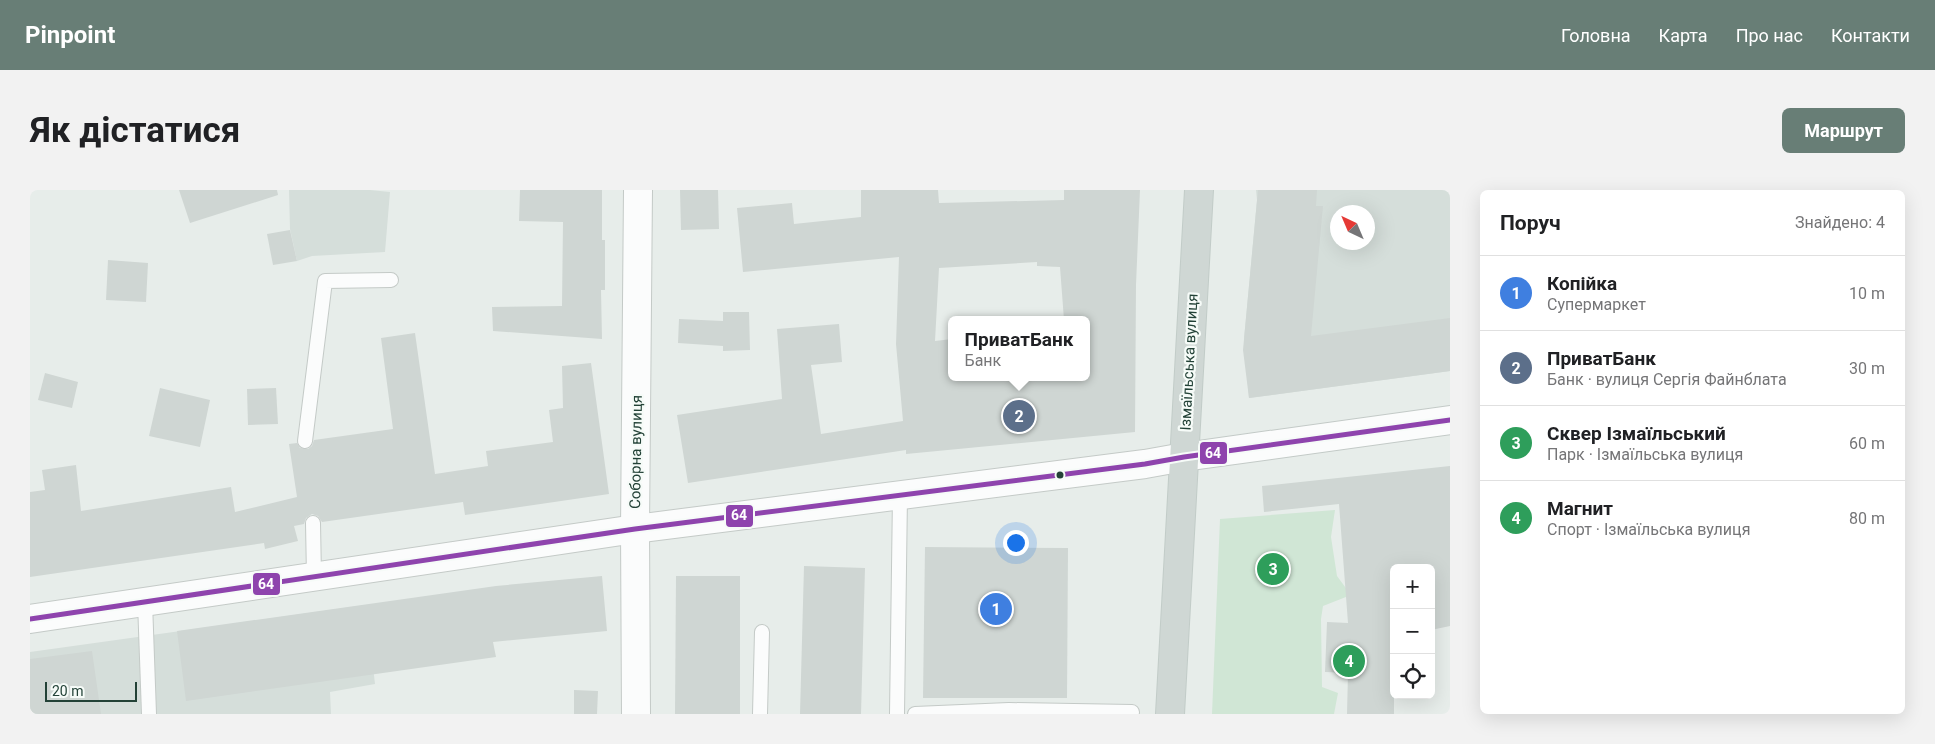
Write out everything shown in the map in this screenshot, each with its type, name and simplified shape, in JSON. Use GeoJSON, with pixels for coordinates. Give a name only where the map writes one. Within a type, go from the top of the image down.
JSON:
{"type":"FeatureCollection","features":[{"type":"Feature","properties":{"kind":"main road","name":"Ізмаїльська вулиця"},"geometry":{"type":"LineString","coordinates":[[1170,714],[1199,190]]}},
{"type":"Feature","properties":{"kind":"street","name":"Соборна вулиця"},"geometry":{"type":"LineString","coordinates":[[636,714],[635,530],[638,190]]}},
{"type":"Feature","properties":{"kind":"street"},"geometry":{"type":"LineString","coordinates":[[30,619],[635,530],[1146,464],[1450,420]]}},
{"type":"Feature","properties":{"kind":"lane"},"geometry":{"type":"LineString","coordinates":[[305,441],[326,281],[391,280]]}},
{"type":"Feature","properties":{"kind":"lane"},"geometry":{"type":"LineString","coordinates":[[897,714],[900,495]]}},
{"type":"Feature","properties":{"kind":"lane"},"geometry":{"type":"LineString","coordinates":[[313,523],[314,577]]}},
{"type":"Feature","properties":{"kind":"lane"},"geometry":{"type":"LineString","coordinates":[[145,602],[149,714]]}},
{"type":"Feature","properties":{"kind":"lane"},"geometry":{"type":"LineString","coordinates":[[760,714],[762,632]]}},
{"type":"Feature","properties":{"kind":"lane"},"geometry":{"type":"LineString","coordinates":[[915,714],[1009,710],[1132,712]]}},
{"type":"Feature","properties":{"kind":"shaded area"},"geometry":{"type":"Polygon","coordinates":[[[289,190],[370,190],[390,192],[385,252],[312,256],[297,261],[290,229],[289,190]]]}},
{"type":"Feature","properties":{"kind":"shaded area"},"geometry":{"type":"Polygon","coordinates":[[[1256,190],[1450,190],[1450,371],[1249,398],[1244,339],[1257,200],[1256,190]]]}},
{"type":"Feature","properties":{"kind":"shaded area"},"geometry":{"type":"Polygon","coordinates":[[[366,605],[375,684],[330,692],[331,714],[30,714],[30,652],[366,605]]]}},
{"type":"Feature","properties":{"kind":"green space"},"geometry":{"type":"Polygon","coordinates":[[[1335,510],[1331,537],[1337,576],[1351,595],[1323,606],[1321,619],[1322,687],[1338,693],[1334,714],[1212,714],[1220,519],[1335,510]]]}},
{"type":"Feature","properties":{"kind":"building"},"geometry":{"type":"Polygon","coordinates":[[[179,190],[277,190],[278,195],[190,223],[179,190]]]}},
{"type":"Feature","properties":{"kind":"building"},"geometry":{"type":"Polygon","coordinates":[[[520,190],[602,190],[605,290],[601,290],[602,339],[493,331],[492,307],[562,306],[563,222],[519,221],[520,190]]]}},
{"type":"Feature","properties":{"kind":"building"},"geometry":{"type":"Polygon","coordinates":[[[680,190],[718,190],[719,229],[681,230],[680,190]]]}},
{"type":"Feature","properties":{"kind":"building"},"geometry":{"type":"Polygon","coordinates":[[[861,190],[938,190],[939,203],[1064,200],[1064,190],[1140,190],[1136,285],[1135,432],[906,454],[906,450],[688,483],[677,415],[782,399],[777,329],[839,324],[842,362],[811,365],[821,434],[903,421],[896,344],[899,257],[743,272],[737,208],[792,203],[794,224],[861,217],[861,190]]]}},
{"type":"Feature","properties":{"kind":"building"},"geometry":{"type":"Polygon","coordinates":[[[1258,190],[1317,190],[1316,206],[1323,206],[1311,336],[1450,318],[1450,371],[1249,398],[1243,350],[1258,190]]]}},
{"type":"Feature","properties":{"kind":"building"},"geometry":{"type":"Polygon","coordinates":[[[290,230],[297,261],[273,265],[267,234],[290,230]]]}},
{"type":"Feature","properties":{"kind":"building"},"geometry":{"type":"Polygon","coordinates":[[[108,260],[148,263],[146,302],[106,300],[108,260]]]}},
{"type":"Feature","properties":{"kind":"building"},"geometry":{"type":"Polygon","coordinates":[[[723,312],[749,312],[750,350],[723,351],[723,346],[678,343],[679,319],[723,321],[723,312]]]}},
{"type":"Feature","properties":{"kind":"building"},"geometry":{"type":"Polygon","coordinates":[[[415,333],[435,474],[488,466],[486,451],[553,442],[549,410],[563,408],[562,366],[591,363],[609,494],[465,515],[463,502],[322,522],[318,516],[312,514],[306,518],[304,524],[294,526],[298,541],[265,549],[264,543],[30,577],[30,492],[45,490],[42,470],[76,465],[81,511],[231,487],[235,512],[297,497],[289,444],[297,443],[300,448],[308,449],[312,446],[314,440],[393,429],[381,338],[415,333]]]}},
{"type":"Feature","properties":{"kind":"building"},"geometry":{"type":"Polygon","coordinates":[[[45,373],[78,382],[72,408],[38,400],[45,373]]]}},
{"type":"Feature","properties":{"kind":"building"},"geometry":{"type":"Polygon","coordinates":[[[160,388],[210,400],[200,447],[149,436],[160,388]]]}},
{"type":"Feature","properties":{"kind":"building"},"geometry":{"type":"Polygon","coordinates":[[[276,388],[278,424],[248,425],[247,389],[276,388]]]}},
{"type":"Feature","properties":{"kind":"building"},"geometry":{"type":"Polygon","coordinates":[[[1450,466],[1450,626],[1435,629],[1435,564],[1390,564],[1390,699],[1394,699],[1394,714],[1347,714],[1348,673],[1325,672],[1327,622],[1348,623],[1339,504],[1264,512],[1262,486],[1450,466]]]}},
{"type":"Feature","properties":{"kind":"building"},"geometry":{"type":"Polygon","coordinates":[[[925,547],[1068,548],[1067,698],[923,698],[925,547]]]}},
{"type":"Feature","properties":{"kind":"building"},"geometry":{"type":"Polygon","coordinates":[[[804,566],[865,568],[861,714],[800,714],[804,566]]]}},
{"type":"Feature","properties":{"kind":"building"},"geometry":{"type":"Polygon","coordinates":[[[602,576],[607,631],[493,642],[496,657],[186,701],[177,631],[496,586],[602,576]]]}},
{"type":"Feature","properties":{"kind":"building"},"geometry":{"type":"Polygon","coordinates":[[[676,576],[740,576],[740,714],[675,714],[676,576]]]}},
{"type":"Feature","properties":{"kind":"building"},"geometry":{"type":"Polygon","coordinates":[[[92,651],[101,714],[30,714],[30,659],[92,651]]]}},
{"type":"Feature","properties":{"kind":"building"},"geometry":{"type":"Polygon","coordinates":[[[574,690],[598,691],[597,714],[574,714],[574,690]]]}},
{"type":"Feature","properties":{"kind":"transit line","name":"64"},"geometry":{"type":"LineString","coordinates":[[30,619],[635,529],[1145,464],[1450,420]]}},
{"type":"Feature","properties":{"kind":"place","name":"ПриватБанк"},"geometry":{"type":"Point","coordinates":[1019,416]}},
{"type":"Feature","properties":{"kind":"place","name":"Сквер Ізмаїльський"},"geometry":{"type":"Point","coordinates":[1273,569]}},
{"type":"Feature","properties":{"kind":"place","name":"Копійка"},"geometry":{"type":"Point","coordinates":[996,609]}},
{"type":"Feature","properties":{"kind":"place","name":"Магнит"},"geometry":{"type":"Point","coordinates":[1349,661]}}]}
